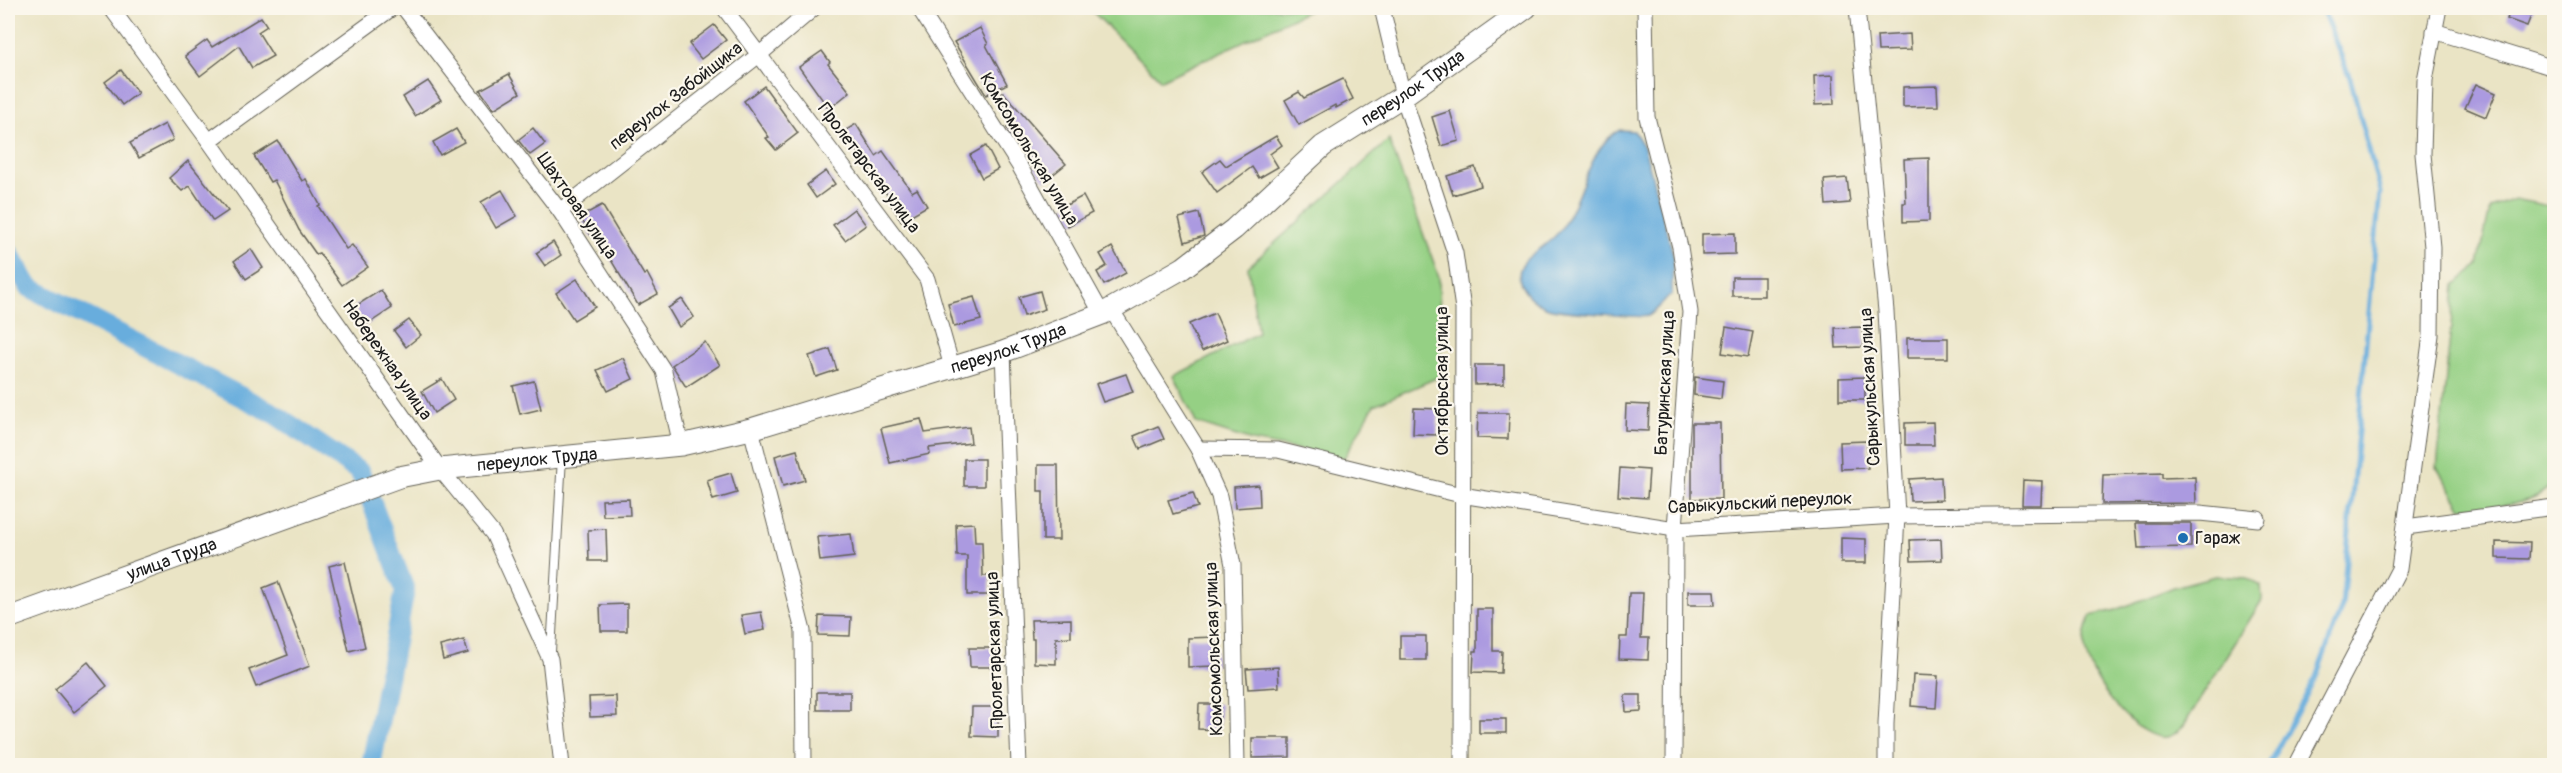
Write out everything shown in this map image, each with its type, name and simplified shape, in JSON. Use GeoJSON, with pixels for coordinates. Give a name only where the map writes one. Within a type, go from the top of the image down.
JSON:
{"type":"FeatureCollection","features":[{"type":"Feature","properties":{"kind":"street","name":"Набережная улица"},"geometry":{"type":"LineString","coordinates":[[111,8],[209,141],[440,469],[493,534],[550,659],[562,765]]}},
{"type":"Feature","properties":{"kind":"street"},"geometry":{"type":"LineString","coordinates":[[209,141],[392,8]]}},
{"type":"Feature","properties":{"kind":"street","name":"Шахтовая улица"},"geometry":{"type":"LineString","coordinates":[[404,8],[560,211],[664,371],[681,445]]}},
{"type":"Feature","properties":{"kind":"street","name":"Пролетарская улица"},"geometry":{"type":"LineString","coordinates":[[724,8],[927,279],[952,367]]}},
{"type":"Feature","properties":{"kind":"street","name":"переулок Забойщика"},"geometry":{"type":"LineString","coordinates":[[560,211],[760,54],[814,8]]}},
{"type":"Feature","properties":{"kind":"street","name":"Комсомольская улица"},"geometry":{"type":"LineString","coordinates":[[919,8],[1020,167],[1106,312],[1198,449],[1219,496],[1233,566],[1237,765]]}},
{"type":"Feature","properties":{"kind":"street","name":"Октябрьская улица"},"geometry":{"type":"LineString","coordinates":[[1382,8],[1403,96],[1455,253],[1463,309],[1462,765]]}},
{"type":"Feature","properties":{"kind":"street","name":"переулок Труда"},"geometry":{"type":"LineString","coordinates":[[399,477],[440,469],[681,445],[751,429],[1004,352],[1106,312],[1183,268],[1234,229],[1323,146],[1403,96],[1526,8]]}},
{"type":"Feature","properties":{"kind":"street","name":"Батуринская улица"},"geometry":{"type":"LineString","coordinates":[[1646,8],[1647,117],[1680,248],[1690,312],[1675,529],[1674,765]]}},
{"type":"Feature","properties":{"kind":"street","name":"Сарыкульская улица"},"geometry":{"type":"LineString","coordinates":[[1857,8],[1886,311],[1897,516],[1886,724],[1886,765]]}},
{"type":"Feature","properties":{"kind":"street"},"geometry":{"type":"LineString","coordinates":[[2296,765],[2399,569],[2431,335],[2432,247],[2423,154],[2425,80],[2439,8]]}},
{"type":"Feature","properties":{"kind":"street"},"geometry":{"type":"LineString","coordinates":[[2434,31],[2554,68]]}},
{"type":"Feature","properties":{"kind":"street","name":"Пролетарская улица"},"geometry":{"type":"LineString","coordinates":[[1004,352],[1020,765]]}},
{"type":"Feature","properties":{"kind":"street"},"geometry":{"type":"LineString","coordinates":[[751,429],[803,631],[804,765]]}},
{"type":"Feature","properties":{"kind":"street","name":"Сарыкульский переулок"},"geometry":{"type":"LineString","coordinates":[[1198,449],[1278,450],[1461,495],[1675,529],[1897,516],[2200,513],[2259,519]]}},
{"type":"Feature","properties":{"kind":"street","name":"улица Труда"},"geometry":{"type":"LineString","coordinates":[[8,618],[399,477]]}},
{"type":"Feature","properties":{"kind":"street"},"geometry":{"type":"LineString","coordinates":[[2406,527],[2554,507]]}},
{"type":"Feature","properties":{"kind":"lane"},"geometry":{"type":"LineString","coordinates":[[550,659],[562,457]]}},
{"type":"Feature","properties":{"kind":"green space"},"geometry":{"type":"Polygon","coordinates":[[[1089,8],[1314,8],[1161,80],[1089,8]]]}},
{"type":"Feature","properties":{"kind":"green space"},"geometry":{"type":"Polygon","coordinates":[[[1389,140],[1439,277],[1441,376],[1374,405],[1344,458],[1252,441],[1196,423],[1174,376],[1258,333],[1248,267],[1389,140]]]}},
{"type":"Feature","properties":{"kind":"green space"},"geometry":{"type":"Polygon","coordinates":[[[2514,199],[2554,207],[2554,480],[2537,496],[2525,501],[2499,506],[2461,507],[2437,468],[2455,285],[2478,265],[2490,208],[2514,199]]]}},
{"type":"Feature","properties":{"kind":"green space"},"geometry":{"type":"Polygon","coordinates":[[[2215,576],[2247,578],[2261,586],[2262,600],[2184,725],[2167,737],[2149,733],[2124,715],[2102,688],[2094,674],[2085,644],[2090,616],[2116,610],[2174,587],[2215,576]]]}},
{"type":"Feature","properties":{"kind":"water"},"geometry":{"type":"Polygon","coordinates":[[[1620,130],[1634,131],[1644,147],[1673,254],[1672,294],[1648,316],[1599,314],[1548,308],[1534,301],[1524,290],[1519,274],[1523,263],[1552,239],[1561,228],[1594,158],[1610,137],[1620,130]]]}},
{"type":"Feature","properties":{"kind":"building"},"geometry":{"type":"Polygon","coordinates":[[[2511,8],[2534,8],[2527,26],[2507,19],[2511,8]]]}},
{"type":"Feature","properties":{"kind":"building"},"geometry":{"type":"Polygon","coordinates":[[[261,17],[267,26],[258,32],[273,56],[252,68],[239,46],[200,76],[185,56],[207,40],[212,47],[261,17]]]}},
{"type":"Feature","properties":{"kind":"building"},"geometry":{"type":"Polygon","coordinates":[[[714,25],[726,40],[701,59],[689,44],[714,25]]]}},
{"type":"Feature","properties":{"kind":"building"},"geometry":{"type":"Polygon","coordinates":[[[980,28],[988,44],[986,45],[1007,84],[986,95],[954,42],[980,28]]]}},
{"type":"Feature","properties":{"kind":"building"},"geometry":{"type":"Polygon","coordinates":[[[1910,34],[1911,50],[1878,51],[1877,36],[1910,34]]]}},
{"type":"Feature","properties":{"kind":"building"},"geometry":{"type":"Polygon","coordinates":[[[822,51],[830,62],[828,64],[850,92],[829,109],[799,67],[822,51]]]}},
{"type":"Feature","properties":{"kind":"building"},"geometry":{"type":"Polygon","coordinates":[[[121,70],[138,93],[122,105],[105,82],[121,70]]]}},
{"type":"Feature","properties":{"kind":"building"},"geometry":{"type":"Polygon","coordinates":[[[509,74],[520,93],[494,109],[480,90],[509,74]]]}},
{"type":"Feature","properties":{"kind":"building"},"geometry":{"type":"Polygon","coordinates":[[[1833,75],[1834,104],[1815,105],[1814,76],[1833,75]]]}},
{"type":"Feature","properties":{"kind":"building"},"geometry":{"type":"Polygon","coordinates":[[[1343,79],[1353,99],[1336,108],[1335,105],[1299,125],[1285,100],[1299,92],[1304,98],[1343,79]]]}},
{"type":"Feature","properties":{"kind":"building"},"geometry":{"type":"Polygon","coordinates":[[[428,81],[441,100],[415,116],[403,97],[428,81]]]}},
{"type":"Feature","properties":{"kind":"building"},"geometry":{"type":"Polygon","coordinates":[[[2476,84],[2496,93],[2486,117],[2465,108],[2476,84]]]}},
{"type":"Feature","properties":{"kind":"building"},"geometry":{"type":"Polygon","coordinates":[[[764,86],[798,133],[776,150],[766,138],[769,137],[744,101],[764,86]]]}},
{"type":"Feature","properties":{"kind":"building"},"geometry":{"type":"Polygon","coordinates":[[[1937,86],[1938,106],[1903,107],[1903,87],[1937,86]]]}},
{"type":"Feature","properties":{"kind":"building"},"geometry":{"type":"Polygon","coordinates":[[[1003,92],[1066,164],[1045,181],[1033,167],[1037,163],[1007,128],[1014,122],[998,95],[1003,92]]]}},
{"type":"Feature","properties":{"kind":"building"},"geometry":{"type":"Polygon","coordinates":[[[1450,111],[1459,141],[1441,146],[1432,117],[1450,111]]]}},
{"type":"Feature","properties":{"kind":"building"},"geometry":{"type":"Polygon","coordinates":[[[165,124],[173,140],[139,158],[130,143],[165,124]]]}},
{"type":"Feature","properties":{"kind":"building"},"geometry":{"type":"Polygon","coordinates":[[[856,124],[876,156],[883,151],[912,192],[917,189],[927,206],[901,221],[891,204],[893,203],[843,132],[856,124]]]}},
{"type":"Feature","properties":{"kind":"building"},"geometry":{"type":"Polygon","coordinates":[[[533,128],[545,144],[530,155],[518,140],[533,128]]]}},
{"type":"Feature","properties":{"kind":"building"},"geometry":{"type":"Polygon","coordinates":[[[456,129],[464,142],[440,155],[433,142],[456,129]]]}},
{"type":"Feature","properties":{"kind":"building"},"geometry":{"type":"Polygon","coordinates":[[[1276,136],[1282,145],[1270,154],[1278,167],[1259,178],[1252,167],[1217,193],[1202,172],[1220,159],[1226,166],[1276,136]]]}},
{"type":"Feature","properties":{"kind":"building"},"geometry":{"type":"Polygon","coordinates":[[[278,141],[302,181],[306,179],[320,205],[318,206],[346,249],[352,245],[368,267],[342,285],[299,230],[274,180],[270,182],[254,156],[278,141]]]}},
{"type":"Feature","properties":{"kind":"building"},"geometry":{"type":"Polygon","coordinates":[[[986,146],[998,169],[982,178],[970,155],[986,146]]]}},
{"type":"Feature","properties":{"kind":"building"},"geometry":{"type":"Polygon","coordinates":[[[1929,158],[1929,221],[1903,222],[1903,203],[1906,203],[1904,159],[1929,158]]]}},
{"type":"Feature","properties":{"kind":"building"},"geometry":{"type":"Polygon","coordinates":[[[188,161],[228,211],[213,221],[190,186],[182,191],[169,178],[188,161]]]}},
{"type":"Feature","properties":{"kind":"building"},"geometry":{"type":"Polygon","coordinates":[[[1475,167],[1481,186],[1453,195],[1447,176],[1475,167]]]}},
{"type":"Feature","properties":{"kind":"building"},"geometry":{"type":"Polygon","coordinates":[[[826,171],[835,184],[816,198],[807,185],[826,171]]]}},
{"type":"Feature","properties":{"kind":"building"},"geometry":{"type":"Polygon","coordinates":[[[1847,178],[1850,203],[1826,205],[1824,180],[1847,178]]]}},
{"type":"Feature","properties":{"kind":"building"},"geometry":{"type":"Polygon","coordinates":[[[502,190],[517,216],[496,228],[481,202],[502,190]]]}},
{"type":"Feature","properties":{"kind":"building"},"geometry":{"type":"Polygon","coordinates":[[[1083,196],[1092,213],[1068,226],[1059,209],[1083,196]]]}},
{"type":"Feature","properties":{"kind":"building"},"geometry":{"type":"Polygon","coordinates":[[[602,205],[644,275],[647,273],[658,294],[638,305],[596,235],[592,237],[580,217],[602,205]]]}},
{"type":"Feature","properties":{"kind":"building"},"geometry":{"type":"Polygon","coordinates":[[[854,209],[866,225],[845,240],[833,225],[854,209]]]}},
{"type":"Feature","properties":{"kind":"building"},"geometry":{"type":"Polygon","coordinates":[[[1199,213],[1204,236],[1185,242],[1179,218],[1199,213]]]}},
{"type":"Feature","properties":{"kind":"building"},"geometry":{"type":"Polygon","coordinates":[[[1735,233],[1735,254],[1702,255],[1702,234],[1735,233]]]}},
{"type":"Feature","properties":{"kind":"building"},"geometry":{"type":"Polygon","coordinates":[[[553,242],[561,255],[545,266],[536,253],[553,242]]]}},
{"type":"Feature","properties":{"kind":"building"},"geometry":{"type":"Polygon","coordinates":[[[1112,247],[1126,273],[1104,285],[1097,272],[1107,266],[1100,254],[1112,247]]]}},
{"type":"Feature","properties":{"kind":"building"},"geometry":{"type":"Polygon","coordinates":[[[251,249],[263,268],[246,279],[234,261],[251,249]]]}},
{"type":"Feature","properties":{"kind":"building"},"geometry":{"type":"Polygon","coordinates":[[[1732,277],[1764,277],[1764,296],[1732,296],[1732,277]]]}},
{"type":"Feature","properties":{"kind":"building"},"geometry":{"type":"Polygon","coordinates":[[[577,279],[595,307],[574,320],[556,293],[577,279]]]}},
{"type":"Feature","properties":{"kind":"building"},"geometry":{"type":"Polygon","coordinates":[[[381,290],[392,308],[365,326],[354,307],[381,290]]]}},
{"type":"Feature","properties":{"kind":"building"},"geometry":{"type":"Polygon","coordinates":[[[1040,291],[1045,309],[1024,316],[1019,297],[1040,291]]]}},
{"type":"Feature","properties":{"kind":"building"},"geometry":{"type":"Polygon","coordinates":[[[974,297],[981,320],[954,327],[948,304],[974,297]]]}},
{"type":"Feature","properties":{"kind":"building"},"geometry":{"type":"Polygon","coordinates":[[[682,299],[694,317],[679,327],[668,308],[682,299]]]}},
{"type":"Feature","properties":{"kind":"building"},"geometry":{"type":"Polygon","coordinates":[[[1215,313],[1227,340],[1202,351],[1189,324],[1215,313]]]}},
{"type":"Feature","properties":{"kind":"building"},"geometry":{"type":"Polygon","coordinates":[[[409,320],[421,335],[406,347],[394,331],[409,320]]]}},
{"type":"Feature","properties":{"kind":"building"},"geometry":{"type":"Polygon","coordinates":[[[1726,327],[1753,332],[1748,357],[1722,353],[1726,327]]]}},
{"type":"Feature","properties":{"kind":"building"},"geometry":{"type":"Polygon","coordinates":[[[1863,327],[1864,347],[1836,348],[1835,328],[1863,327]]]}},
{"type":"Feature","properties":{"kind":"building"},"geometry":{"type":"Polygon","coordinates":[[[1907,338],[1948,338],[1948,358],[1907,358],[1907,338]]]}},
{"type":"Feature","properties":{"kind":"building"},"geometry":{"type":"Polygon","coordinates":[[[705,342],[720,365],[686,387],[672,365],[705,342]]]}},
{"type":"Feature","properties":{"kind":"building"},"geometry":{"type":"Polygon","coordinates":[[[830,349],[837,370],[816,377],[809,356],[830,349]]]}},
{"type":"Feature","properties":{"kind":"building"},"geometry":{"type":"Polygon","coordinates":[[[623,358],[633,379],[608,391],[597,370],[623,358]]]}},
{"type":"Feature","properties":{"kind":"building"},"geometry":{"type":"Polygon","coordinates":[[[1475,365],[1504,365],[1504,384],[1475,385],[1475,365]]]}},
{"type":"Feature","properties":{"kind":"building"},"geometry":{"type":"Polygon","coordinates":[[[1126,374],[1133,392],[1103,402],[1096,384],[1126,374]]]}},
{"type":"Feature","properties":{"kind":"building"},"geometry":{"type":"Polygon","coordinates":[[[1695,377],[1723,381],[1721,399],[1694,395],[1695,377]]]}},
{"type":"Feature","properties":{"kind":"building"},"geometry":{"type":"Polygon","coordinates":[[[1865,377],[1865,400],[1839,400],[1839,378],[1865,377]]]}},
{"type":"Feature","properties":{"kind":"building"},"geometry":{"type":"Polygon","coordinates":[[[442,379],[454,400],[434,413],[422,391],[442,379]]]}},
{"type":"Feature","properties":{"kind":"building"},"geometry":{"type":"Polygon","coordinates":[[[534,381],[541,409],[520,414],[513,386],[534,381]]]}},
{"type":"Feature","properties":{"kind":"building"},"geometry":{"type":"Polygon","coordinates":[[[1626,404],[1649,405],[1648,431],[1625,430],[1626,404]]]}},
{"type":"Feature","properties":{"kind":"building"},"geometry":{"type":"Polygon","coordinates":[[[1414,408],[1439,409],[1437,435],[1413,434],[1414,408]]]}},
{"type":"Feature","properties":{"kind":"building"},"geometry":{"type":"Polygon","coordinates":[[[1478,413],[1509,413],[1508,439],[1477,438],[1478,413]]]}},
{"type":"Feature","properties":{"kind":"building"},"geometry":{"type":"Polygon","coordinates":[[[921,419],[925,433],[969,427],[971,443],[929,448],[930,454],[890,463],[881,428],[921,419]]]}},
{"type":"Feature","properties":{"kind":"building"},"geometry":{"type":"Polygon","coordinates":[[[1933,422],[1934,445],[1905,445],[1905,423],[1933,422]]]}},
{"type":"Feature","properties":{"kind":"building"},"geometry":{"type":"Polygon","coordinates":[[[1692,423],[1720,423],[1721,499],[1692,499],[1692,423]]]}},
{"type":"Feature","properties":{"kind":"building"},"geometry":{"type":"Polygon","coordinates":[[[1158,426],[1164,439],[1140,449],[1134,436],[1158,426]]]}},
{"type":"Feature","properties":{"kind":"building"},"geometry":{"type":"Polygon","coordinates":[[[1867,441],[1868,468],[1841,469],[1840,442],[1867,441]]]}},
{"type":"Feature","properties":{"kind":"building"},"geometry":{"type":"Polygon","coordinates":[[[797,450],[805,480],[783,486],[775,456],[797,450]]]}},
{"type":"Feature","properties":{"kind":"building"},"geometry":{"type":"Polygon","coordinates":[[[964,459],[984,459],[984,486],[964,486],[964,459]]]}},
{"type":"Feature","properties":{"kind":"building"},"geometry":{"type":"Polygon","coordinates":[[[1038,465],[1058,465],[1059,540],[1043,540],[1043,491],[1038,491],[1038,465]]]}},
{"type":"Feature","properties":{"kind":"building"},"geometry":{"type":"Polygon","coordinates":[[[1620,468],[1649,470],[1647,498],[1618,496],[1620,468]]]}},
{"type":"Feature","properties":{"kind":"building"},"geometry":{"type":"Polygon","coordinates":[[[731,473],[737,493],[713,500],[707,480],[731,473]]]}},
{"type":"Feature","properties":{"kind":"building"},"geometry":{"type":"Polygon","coordinates":[[[2162,473],[2162,478],[2195,477],[2196,503],[2102,504],[2103,475],[2162,473]]]}},
{"type":"Feature","properties":{"kind":"building"},"geometry":{"type":"Polygon","coordinates":[[[1941,477],[1942,500],[1910,501],[1909,479],[1941,477]]]}},
{"type":"Feature","properties":{"kind":"building"},"geometry":{"type":"Polygon","coordinates":[[[2023,480],[2042,481],[2041,505],[2022,505],[2023,480]]]}},
{"type":"Feature","properties":{"kind":"building"},"geometry":{"type":"Polygon","coordinates":[[[1259,485],[1260,506],[1235,508],[1234,487],[1259,485]]]}},
{"type":"Feature","properties":{"kind":"building"},"geometry":{"type":"Polygon","coordinates":[[[1193,493],[1198,507],[1173,514],[1168,500],[1193,493]]]}},
{"type":"Feature","properties":{"kind":"building"},"geometry":{"type":"Polygon","coordinates":[[[629,499],[630,515],[603,516],[602,500],[629,499]]]}},
{"type":"Feature","properties":{"kind":"building"},"geometry":{"type":"Polygon","coordinates":[[[974,523],[975,542],[982,542],[983,576],[990,576],[990,595],[967,595],[967,556],[957,556],[956,524],[974,523]]]}},
{"type":"Feature","properties":{"kind":"building"},"geometry":{"type":"Polygon","coordinates":[[[2136,523],[2191,523],[2191,547],[2138,548],[2136,523]]]}},
{"type":"Feature","properties":{"kind":"building"},"geometry":{"type":"Polygon","coordinates":[[[606,529],[607,561],[589,561],[588,530],[606,529]]]}},
{"type":"Feature","properties":{"kind":"building"},"geometry":{"type":"Polygon","coordinates":[[[851,534],[854,557],[820,561],[817,537],[851,534]]]}},
{"type":"Feature","properties":{"kind":"building"},"geometry":{"type":"Polygon","coordinates":[[[1841,538],[1866,539],[1866,563],[1841,563],[1841,538]]]}},
{"type":"Feature","properties":{"kind":"building"},"geometry":{"type":"Polygon","coordinates":[[[1941,539],[1942,560],[1911,561],[1910,540],[1941,539]]]}},
{"type":"Feature","properties":{"kind":"building"},"geometry":{"type":"Polygon","coordinates":[[[2496,542],[2530,543],[2529,559],[2496,558],[2496,542]]]}},
{"type":"Feature","properties":{"kind":"building"},"geometry":{"type":"Polygon","coordinates":[[[345,562],[365,647],[349,651],[329,566],[345,562]]]}},
{"type":"Feature","properties":{"kind":"building"},"geometry":{"type":"Polygon","coordinates":[[[278,582],[310,666],[256,687],[249,670],[288,655],[263,588],[278,582]]]}},
{"type":"Feature","properties":{"kind":"building"},"geometry":{"type":"Polygon","coordinates":[[[1688,591],[1714,591],[1715,605],[1688,605],[1688,591]]]}},
{"type":"Feature","properties":{"kind":"building"},"geometry":{"type":"Polygon","coordinates":[[[1629,593],[1643,593],[1641,638],[1649,638],[1648,660],[1619,659],[1620,637],[1627,637],[1629,593]]]}},
{"type":"Feature","properties":{"kind":"building"},"geometry":{"type":"Polygon","coordinates":[[[627,604],[627,631],[601,631],[600,605],[627,604]]]}},
{"type":"Feature","properties":{"kind":"building"},"geometry":{"type":"Polygon","coordinates":[[[1477,609],[1493,609],[1493,651],[1502,651],[1501,673],[1473,672],[1474,651],[1477,651],[1477,609]]]}},
{"type":"Feature","properties":{"kind":"building"},"geometry":{"type":"Polygon","coordinates":[[[761,612],[765,630],[745,634],[741,615],[761,612]]]}},
{"type":"Feature","properties":{"kind":"building"},"geometry":{"type":"Polygon","coordinates":[[[819,616],[851,617],[850,636],[818,635],[819,616]]]}},
{"type":"Feature","properties":{"kind":"building"},"geometry":{"type":"Polygon","coordinates":[[[1071,619],[1071,637],[1056,638],[1056,664],[1034,663],[1031,620],[1071,619]]]}},
{"type":"Feature","properties":{"kind":"building"},"geometry":{"type":"Polygon","coordinates":[[[1400,636],[1426,636],[1426,660],[1400,660],[1400,636]]]}},
{"type":"Feature","properties":{"kind":"building"},"geometry":{"type":"Polygon","coordinates":[[[1215,637],[1216,666],[1188,667],[1188,638],[1215,637]]]}},
{"type":"Feature","properties":{"kind":"building"},"geometry":{"type":"Polygon","coordinates":[[[464,640],[468,653],[443,660],[440,646],[464,640]]]}},
{"type":"Feature","properties":{"kind":"building"},"geometry":{"type":"Polygon","coordinates":[[[969,648],[996,648],[996,667],[970,667],[969,648]]]}},
{"type":"Feature","properties":{"kind":"building"},"geometry":{"type":"Polygon","coordinates":[[[88,662],[107,686],[74,712],[55,689],[88,662]]]}},
{"type":"Feature","properties":{"kind":"building"},"geometry":{"type":"Polygon","coordinates":[[[1278,667],[1279,687],[1248,689],[1246,669],[1278,667]]]}},
{"type":"Feature","properties":{"kind":"building"},"geometry":{"type":"Polygon","coordinates":[[[1913,675],[1938,676],[1936,708],[1911,706],[1913,675]]]}},
{"type":"Feature","properties":{"kind":"building"},"geometry":{"type":"Polygon","coordinates":[[[817,692],[850,692],[850,710],[817,710],[817,692]]]}},
{"type":"Feature","properties":{"kind":"building"},"geometry":{"type":"Polygon","coordinates":[[[1625,695],[1641,695],[1641,711],[1626,712],[1625,695]]]}},
{"type":"Feature","properties":{"kind":"building"},"geometry":{"type":"Polygon","coordinates":[[[616,696],[617,716],[590,717],[589,697],[616,696]]]}},
{"type":"Feature","properties":{"kind":"building"},"geometry":{"type":"Polygon","coordinates":[[[1199,704],[1220,704],[1219,730],[1198,729],[1199,704]]]}},
{"type":"Feature","properties":{"kind":"building"},"geometry":{"type":"Polygon","coordinates":[[[972,707],[998,707],[998,737],[971,736],[972,707]]]}},
{"type":"Feature","properties":{"kind":"building"},"geometry":{"type":"Polygon","coordinates":[[[1479,719],[1506,719],[1506,733],[1479,733],[1479,719]]]}},
{"type":"Feature","properties":{"kind":"building"},"geometry":{"type":"Polygon","coordinates":[[[1252,738],[1290,738],[1290,757],[1252,758],[1252,738]]]}},
{"type":"Feature","properties":{"kind":"waterway"},"geometry":{"type":"LineString","coordinates":[[2268,766],[2316,677],[2342,606],[2380,192],[2350,78],[2320,8]]}},
{"type":"Feature","properties":{"kind":"waterway"},"geometry":{"type":"LineString","coordinates":[[8,251],[29,287],[273,413],[360,472],[405,590],[371,766]]}},
{"type":"Feature","properties":{"kind":"place","name":"Гараж"},"geometry":{"type":"Point","coordinates":[2183,538]}}]}
